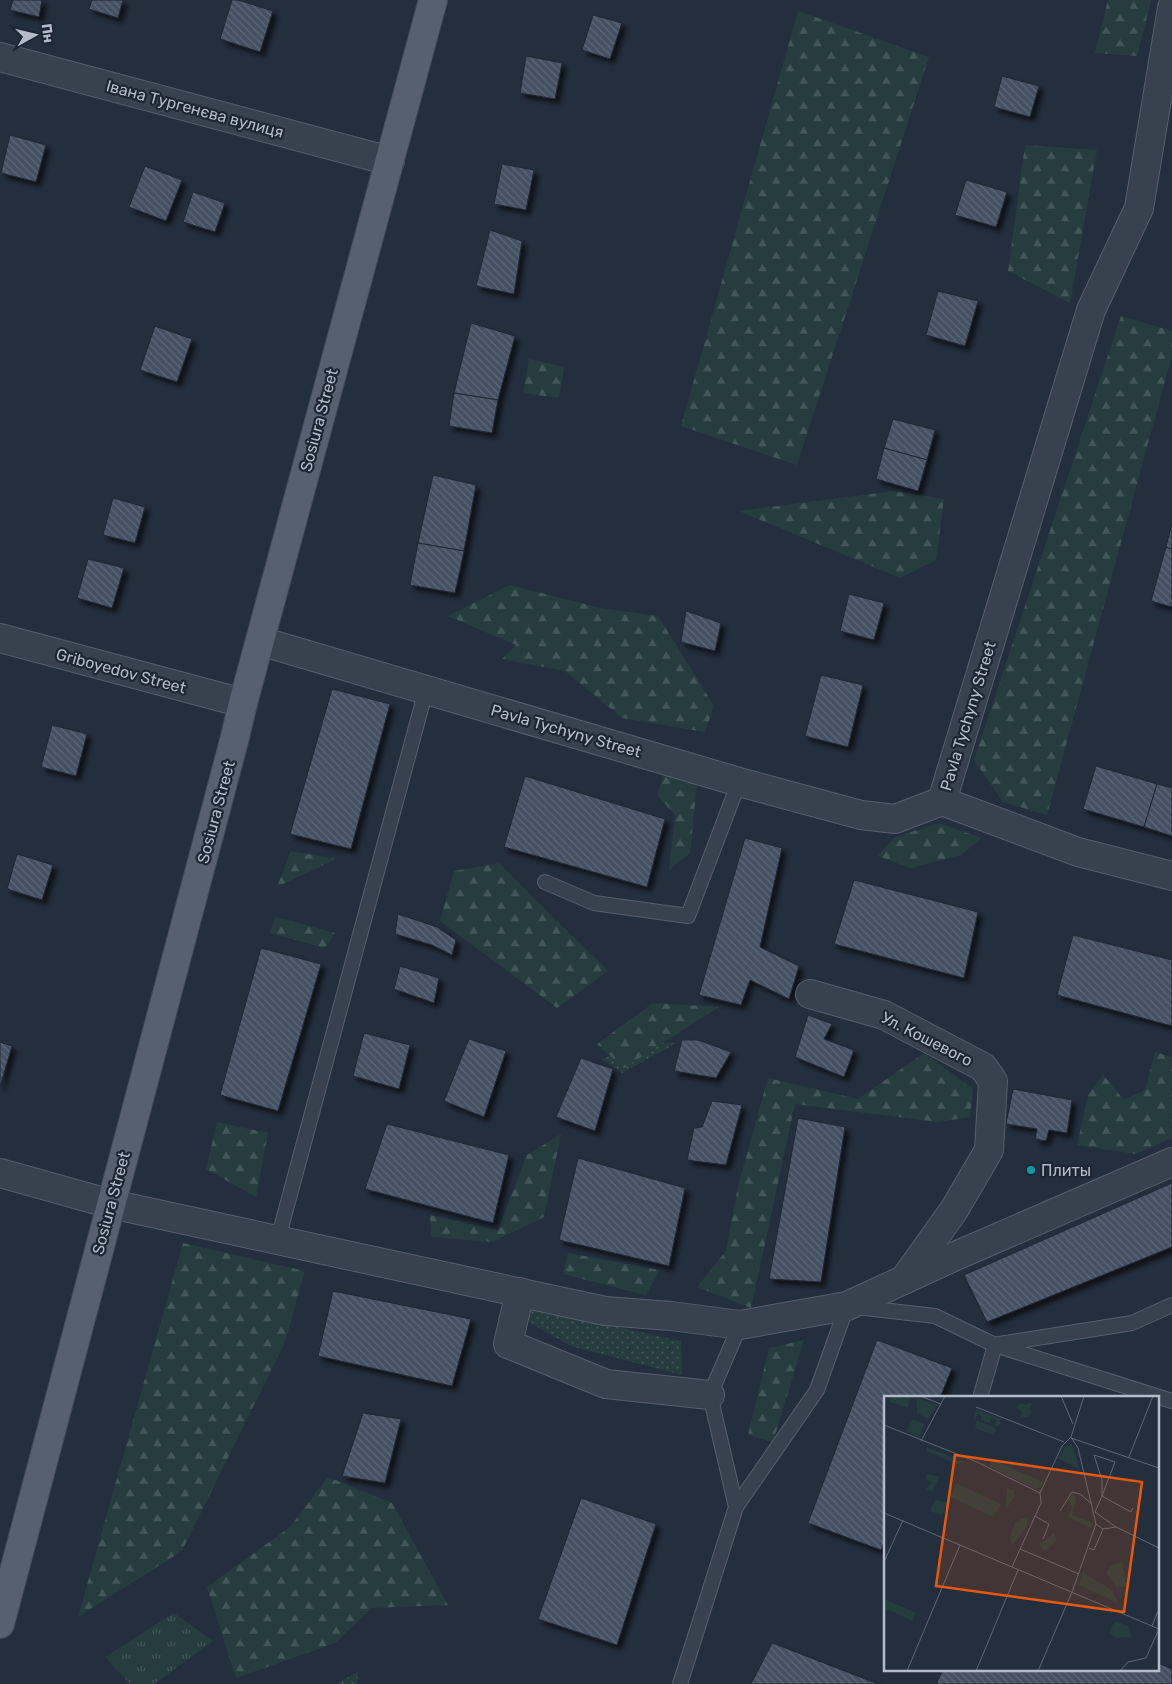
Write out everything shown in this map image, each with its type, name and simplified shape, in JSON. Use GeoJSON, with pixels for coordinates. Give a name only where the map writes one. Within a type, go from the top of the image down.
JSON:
{"type":"FeatureCollection","features":[{"type":"Feature","properties":{"kind":"main road","name":"Sosiura Street"},"geometry":{"type":"LineString","coordinates":[[0,1624],[243,703],[433,0]]}},
{"type":"Feature","properties":{"kind":"street","name":"Pavla Tychyny Street"},"geometry":{"type":"LineString","coordinates":[[260,641],[739,782],[861,815],[895,819],[942,801],[1091,310],[1139,208],[1172,8]]}},
{"type":"Feature","properties":{"kind":"street","name":"Івана Тургенєва вулиця"},"geometry":{"type":"LineString","coordinates":[[0,57],[390,161]]}},
{"type":"Feature","properties":{"kind":"street","name":"Griboyedov Street"},"geometry":{"type":"LineString","coordinates":[[0,638],[243,703]]}},
{"type":"Feature","properties":{"kind":"street"},"geometry":{"type":"LineString","coordinates":[[942,801],[1078,852],[1172,876]]}},
{"type":"Feature","properties":{"kind":"street","name":"Ул. Кошевого"},"geometry":{"type":"LineString","coordinates":[[810,994],[884,1015],[983,1067],[993,1080],[990,1150],[954,1210],[903,1281]]}},
{"type":"Feature","properties":{"kind":"street"},"geometry":{"type":"LineString","coordinates":[[0,1173],[111,1204],[606,1311],[671,1316],[740,1325],[847,1306],[995,1238],[1172,1162]]}},
{"type":"Feature","properties":{"kind":"street"},"geometry":{"type":"LineString","coordinates":[[520,1292],[508,1344],[606,1384],[710,1395]]}},
{"type":"Feature","properties":{"kind":"lane"},"geometry":{"type":"LineString","coordinates":[[278,1239],[426,690]]}},
{"type":"Feature","properties":{"kind":"lane"},"geometry":{"type":"LineString","coordinates":[[545,882],[594,903],[688,916],[739,782]]}},
{"type":"Feature","properties":{"kind":"lane"},"geometry":{"type":"LineString","coordinates":[[996,1345],[1132,1323],[1172,1305]]}},
{"type":"Feature","properties":{"kind":"lane"},"geometry":{"type":"LineString","coordinates":[[680,1684],[736,1507],[817,1390],[847,1306],[935,1316],[996,1345],[1156,1396]]}},
{"type":"Feature","properties":{"kind":"lane"},"geometry":{"type":"LineString","coordinates":[[736,1507],[710,1395],[740,1325]]}},
{"type":"Feature","properties":{"kind":"lane"},"geometry":{"type":"LineString","coordinates":[[981,1396],[996,1345]]}},
{"type":"Feature","properties":{"kind":"lane"},"geometry":{"type":"LineString","coordinates":[[1160,1397],[1172,1401]]}},
{"type":"Feature","properties":{"kind":"green space"},"geometry":{"type":"Polygon","coordinates":[[[1108,0],[1151,0],[1137,56],[1095,53],[1108,0]]]}},
{"type":"Feature","properties":{"kind":"green space"},"geometry":{"type":"Polygon","coordinates":[[[798,11],[929,57],[797,465],[681,426],[798,11]]]}},
{"type":"Feature","properties":{"kind":"green space"},"geometry":{"type":"Polygon","coordinates":[[[1025,145],[1097,150],[1070,303],[1008,271],[1025,145]]]}},
{"type":"Feature","properties":{"kind":"green space"},"geometry":{"type":"Polygon","coordinates":[[[1121,316],[1172,331],[1172,355],[1047,815],[1003,802],[974,760],[1121,316]]]}},
{"type":"Feature","properties":{"kind":"green space"},"geometry":{"type":"Polygon","coordinates":[[[529,359],[564,367],[559,398],[523,393],[529,359]]]}},
{"type":"Feature","properties":{"kind":"green space"},"geometry":{"type":"Polygon","coordinates":[[[894,491],[944,499],[936,560],[900,578],[739,511],[894,491]]]}},
{"type":"Feature","properties":{"kind":"green space"},"geometry":{"type":"Polygon","coordinates":[[[510,585],[601,608],[658,616],[714,706],[705,732],[622,718],[565,671],[502,659],[516,645],[448,616],[510,585]]]}},
{"type":"Feature","properties":{"kind":"green space"},"geometry":{"type":"Polygon","coordinates":[[[664,773],[697,783],[690,853],[669,870],[675,815],[657,795],[664,773]]]}},
{"type":"Feature","properties":{"kind":"green space"},"geometry":{"type":"Polygon","coordinates":[[[939,823],[982,838],[961,855],[910,868],[878,856],[895,837],[939,823]]]}},
{"type":"Feature","properties":{"kind":"green space"},"geometry":{"type":"Polygon","coordinates":[[[291,851],[336,859],[277,887],[291,851]]]}},
{"type":"Feature","properties":{"kind":"green space"},"geometry":{"type":"Polygon","coordinates":[[[499,863],[608,971],[557,1008],[440,921],[454,871],[499,863]]]}},
{"type":"Feature","properties":{"kind":"green space"},"geometry":{"type":"Polygon","coordinates":[[[276,917],[335,933],[325,948],[269,933],[276,917]]]}},
{"type":"Feature","properties":{"kind":"green space"},"geometry":{"type":"Polygon","coordinates":[[[653,1003],[719,1007],[624,1068],[597,1044],[653,1003]]]}},
{"type":"Feature","properties":{"kind":"green space"},"geometry":{"type":"Polygon","coordinates":[[[648,1042],[677,1043],[622,1073],[602,1059],[648,1042]]]}},
{"type":"Feature","properties":{"kind":"green space"},"geometry":{"type":"Polygon","coordinates":[[[1155,1052],[1172,1057],[1172,1138],[1136,1154],[1077,1145],[1088,1095],[1103,1075],[1124,1100],[1145,1090],[1155,1052]]]}},
{"type":"Feature","properties":{"kind":"green space"},"geometry":{"type":"Polygon","coordinates":[[[924,1053],[973,1089],[970,1117],[938,1122],[795,1104],[751,1308],[697,1287],[726,1251],[738,1186],[768,1078],[858,1099],[924,1053]]]}},
{"type":"Feature","properties":{"kind":"green space"},"geometry":{"type":"Polygon","coordinates":[[[217,1122],[268,1133],[256,1197],[206,1169],[217,1122]]]}},
{"type":"Feature","properties":{"kind":"green space"},"geometry":{"type":"Polygon","coordinates":[[[561,1134],[544,1217],[492,1242],[431,1237],[430,1215],[498,1230],[527,1155],[561,1134]]]}},
{"type":"Feature","properties":{"kind":"green space"},"geometry":{"type":"Polygon","coordinates":[[[183,1243],[305,1271],[285,1342],[182,1551],[78,1617],[183,1243]]]}},
{"type":"Feature","properties":{"kind":"green space"},"geometry":{"type":"Polygon","coordinates":[[[568,1253],[660,1270],[646,1295],[563,1274],[568,1253]]]}},
{"type":"Feature","properties":{"kind":"green space"},"geometry":{"type":"Polygon","coordinates":[[[531,1308],[681,1341],[682,1375],[571,1346],[523,1319],[531,1308]]]}},
{"type":"Feature","properties":{"kind":"green space"},"geometry":{"type":"Polygon","coordinates":[[[804,1340],[773,1442],[748,1435],[769,1348],[804,1340]]]}},
{"type":"Feature","properties":{"kind":"green space"},"geometry":{"type":"Polygon","coordinates":[[[328,1477],[392,1503],[448,1605],[372,1608],[335,1643],[236,1678],[207,1587],[290,1527],[328,1477]]]}},
{"type":"Feature","properties":{"kind":"green space"},"geometry":{"type":"Polygon","coordinates":[[[174,1613],[213,1641],[154,1684],[130,1684],[105,1657],[174,1613]]]}},
{"type":"Feature","properties":{"kind":"green space"},"geometry":{"type":"Polygon","coordinates":[[[358,1672],[357,1684],[336,1684],[358,1672]]]}},
{"type":"Feature","properties":{"kind":"building"},"geometry":{"type":"Polygon","coordinates":[[[13,0],[42,0],[39,17],[10,10],[13,0]]]}},
{"type":"Feature","properties":{"kind":"building"},"geometry":{"type":"Polygon","coordinates":[[[92,0],[123,0],[118,18],[89,9],[92,0]]]}},
{"type":"Feature","properties":{"kind":"building"},"geometry":{"type":"Polygon","coordinates":[[[232,0],[238,0],[273,11],[260,52],[220,39],[232,0]]]}},
{"type":"Feature","properties":{"kind":"building"},"geometry":{"type":"Polygon","coordinates":[[[593,15],[622,23],[610,59],[582,50],[593,15]]]}},
{"type":"Feature","properties":{"kind":"building"},"geometry":{"type":"Polygon","coordinates":[[[526,56],[562,63],[555,99],[520,93],[526,56]]]}},
{"type":"Feature","properties":{"kind":"building"},"geometry":{"type":"Polygon","coordinates":[[[1002,76],[1039,86],[1030,117],[994,107],[1002,76]]]}},
{"type":"Feature","properties":{"kind":"building"},"geometry":{"type":"Polygon","coordinates":[[[10,135],[46,145],[36,182],[1,173],[10,135]]]}},
{"type":"Feature","properties":{"kind":"building"},"geometry":{"type":"Polygon","coordinates":[[[502,164],[534,170],[526,210],[494,204],[502,164]]]}},
{"type":"Feature","properties":{"kind":"building"},"geometry":{"type":"Polygon","coordinates":[[[145,166],[182,180],[166,221],[129,207],[145,166]]]}},
{"type":"Feature","properties":{"kind":"building"},"geometry":{"type":"Polygon","coordinates":[[[966,180],[1007,192],[996,227],[955,215],[966,180]]]}},
{"type":"Feature","properties":{"kind":"building"},"geometry":{"type":"Polygon","coordinates":[[[193,192],[225,203],[215,232],[183,222],[193,192]]]}},
{"type":"Feature","properties":{"kind":"building"},"geometry":{"type":"Polygon","coordinates":[[[490,230],[522,241],[514,294],[476,286],[490,230]]]}},
{"type":"Feature","properties":{"kind":"building"},"geometry":{"type":"Polygon","coordinates":[[[938,291],[978,301],[965,346],[926,335],[938,291]]]}},
{"type":"Feature","properties":{"kind":"building"},"geometry":{"type":"Polygon","coordinates":[[[471,323],[515,336],[498,400],[454,393],[471,323]]]}},
{"type":"Feature","properties":{"kind":"building"},"geometry":{"type":"Polygon","coordinates":[[[155,326],[192,339],[177,382],[140,370],[155,326]]]}},
{"type":"Feature","properties":{"kind":"building"},"geometry":{"type":"Polygon","coordinates":[[[454,393],[498,400],[492,433],[449,426],[454,393]]]}},
{"type":"Feature","properties":{"kind":"building"},"geometry":{"type":"Polygon","coordinates":[[[893,419],[935,430],[927,460],[884,448],[893,419]]]}},
{"type":"Feature","properties":{"kind":"building"},"geometry":{"type":"Polygon","coordinates":[[[884,448],[927,460],[918,491],[876,479],[884,448]]]}},
{"type":"Feature","properties":{"kind":"building"},"geometry":{"type":"Polygon","coordinates":[[[433,475],[476,485],[464,551],[418,543],[433,475]]]}},
{"type":"Feature","properties":{"kind":"building"},"geometry":{"type":"Polygon","coordinates":[[[113,498],[145,507],[135,543],[103,535],[113,498]]]}},
{"type":"Feature","properties":{"kind":"building"},"geometry":{"type":"Polygon","coordinates":[[[1172,523],[1172,549],[1166,547],[1172,523]]]}},
{"type":"Feature","properties":{"kind":"building"},"geometry":{"type":"Polygon","coordinates":[[[418,543],[464,551],[455,593],[410,585],[418,543]]]}},
{"type":"Feature","properties":{"kind":"building"},"geometry":{"type":"Polygon","coordinates":[[[1166,547],[1172,549],[1172,607],[1151,601],[1166,547]]]}},
{"type":"Feature","properties":{"kind":"building"},"geometry":{"type":"Polygon","coordinates":[[[88,559],[124,568],[112,608],[77,598],[88,559]]]}},
{"type":"Feature","properties":{"kind":"building"},"geometry":{"type":"Polygon","coordinates":[[[849,594],[884,603],[874,640],[840,631],[849,594]]]}},
{"type":"Feature","properties":{"kind":"building"},"geometry":{"type":"Polygon","coordinates":[[[686,611],[721,623],[715,651],[681,642],[686,611]]]}},
{"type":"Feature","properties":{"kind":"building"},"geometry":{"type":"Polygon","coordinates":[[[821,675],[863,685],[848,747],[805,736],[821,675]]]}},
{"type":"Feature","properties":{"kind":"building"},"geometry":{"type":"Polygon","coordinates":[[[332,689],[390,704],[351,849],[290,834],[332,689]]]}},
{"type":"Feature","properties":{"kind":"building"},"geometry":{"type":"Polygon","coordinates":[[[52,725],[87,734],[76,776],[41,767],[52,725]]]}},
{"type":"Feature","properties":{"kind":"building"},"geometry":{"type":"Polygon","coordinates":[[[1096,766],[1157,784],[1144,827],[1083,809],[1096,766]]]}},
{"type":"Feature","properties":{"kind":"building"},"geometry":{"type":"Polygon","coordinates":[[[525,776],[665,819],[647,887],[504,847],[525,776]]]}},
{"type":"Feature","properties":{"kind":"building"},"geometry":{"type":"Polygon","coordinates":[[[1157,784],[1172,788],[1172,836],[1144,827],[1157,784]]]}},
{"type":"Feature","properties":{"kind":"building"},"geometry":{"type":"Polygon","coordinates":[[[745,838],[782,848],[760,947],[799,966],[789,999],[750,980],[741,1005],[699,995],[745,838]]]}},
{"type":"Feature","properties":{"kind":"building"},"geometry":{"type":"Polygon","coordinates":[[[17,854],[53,865],[42,900],[7,889],[17,854]]]}},
{"type":"Feature","properties":{"kind":"building"},"geometry":{"type":"Polygon","coordinates":[[[854,880],[978,912],[964,978],[834,944],[854,880]]]}},
{"type":"Feature","properties":{"kind":"building"},"geometry":{"type":"Polygon","coordinates":[[[398,914],[437,927],[456,940],[452,955],[432,945],[395,934],[398,914]]]}},
{"type":"Feature","properties":{"kind":"building"},"geometry":{"type":"Polygon","coordinates":[[[1073,935],[1172,960],[1172,1026],[1057,995],[1073,935]]]}},
{"type":"Feature","properties":{"kind":"building"},"geometry":{"type":"Polygon","coordinates":[[[261,948],[321,964],[278,1111],[220,1095],[261,948]]]}},
{"type":"Feature","properties":{"kind":"building"},"geometry":{"type":"Polygon","coordinates":[[[400,966],[439,978],[434,1003],[394,989],[400,966]]]}},
{"type":"Feature","properties":{"kind":"building"},"geometry":{"type":"Polygon","coordinates":[[[808,1015],[832,1024],[824,1039],[854,1050],[844,1077],[795,1057],[808,1015]]]}},
{"type":"Feature","properties":{"kind":"building"},"geometry":{"type":"Polygon","coordinates":[[[364,1033],[410,1045],[399,1089],[353,1076],[364,1033]]]}},
{"type":"Feature","properties":{"kind":"building"},"geometry":{"type":"Polygon","coordinates":[[[469,1039],[506,1051],[484,1117],[444,1101],[469,1039]]]}},
{"type":"Feature","properties":{"kind":"building"},"geometry":{"type":"Polygon","coordinates":[[[682,1040],[698,1040],[731,1052],[716,1078],[674,1071],[682,1040]]]}},
{"type":"Feature","properties":{"kind":"building"},"geometry":{"type":"Polygon","coordinates":[[[0,1042],[12,1046],[0,1087],[0,1042]]]}},
{"type":"Feature","properties":{"kind":"building"},"geometry":{"type":"Polygon","coordinates":[[[581,1058],[613,1069],[595,1131],[556,1117],[581,1058]]]}},
{"type":"Feature","properties":{"kind":"building"},"geometry":{"type":"Polygon","coordinates":[[[1013,1089],[1072,1100],[1067,1133],[1049,1130],[1046,1141],[1035,1139],[1037,1129],[1006,1124],[1013,1089]]]}},
{"type":"Feature","properties":{"kind":"building"},"geometry":{"type":"Polygon","coordinates":[[[712,1101],[742,1105],[726,1165],[687,1160],[694,1128],[702,1127],[712,1101]]]}},
{"type":"Feature","properties":{"kind":"building"},"geometry":{"type":"Polygon","coordinates":[[[798,1118],[845,1127],[821,1282],[769,1279],[798,1118]]]}},
{"type":"Feature","properties":{"kind":"building"},"geometry":{"type":"Polygon","coordinates":[[[387,1124],[509,1155],[493,1223],[365,1189],[387,1124]]]}},
{"type":"Feature","properties":{"kind":"building"},"geometry":{"type":"Polygon","coordinates":[[[578,1158],[685,1188],[669,1266],[559,1240],[578,1158]]]}},
{"type":"Feature","properties":{"kind":"building"},"geometry":{"type":"Polygon","coordinates":[[[1172,1183],[1172,1247],[987,1322],[964,1275],[1172,1183]]]}},
{"type":"Feature","properties":{"kind":"building"},"geometry":{"type":"Polygon","coordinates":[[[333,1291],[471,1319],[452,1386],[318,1356],[333,1291]]]}},
{"type":"Feature","properties":{"kind":"building"},"geometry":{"type":"Polygon","coordinates":[[[877,1340],[952,1368],[941,1396],[884,1396],[884,1542],[881,1550],[808,1523],[877,1340]]]}},
{"type":"Feature","properties":{"kind":"building"},"geometry":{"type":"Polygon","coordinates":[[[363,1413],[401,1419],[385,1483],[342,1476],[363,1413]]]}},
{"type":"Feature","properties":{"kind":"building"},"geometry":{"type":"Polygon","coordinates":[[[581,1498],[656,1524],[617,1645],[538,1619],[581,1498]]]}},
{"type":"Feature","properties":{"kind":"building"},"geometry":{"type":"Polygon","coordinates":[[[772,1643],[783,1647],[878,1684],[751,1684],[772,1643]]]}},
{"type":"Feature","properties":{"kind":"building"},"geometry":{"type":"Polygon","coordinates":[[[1160,1664],[1172,1669],[1172,1684],[936,1684],[942,1672],[1160,1672],[1160,1664]]]}},
{"type":"Feature","properties":{"kind":"place","name":"Плиты"},"geometry":{"type":"Point","coordinates":[1031,1170]}}]}
